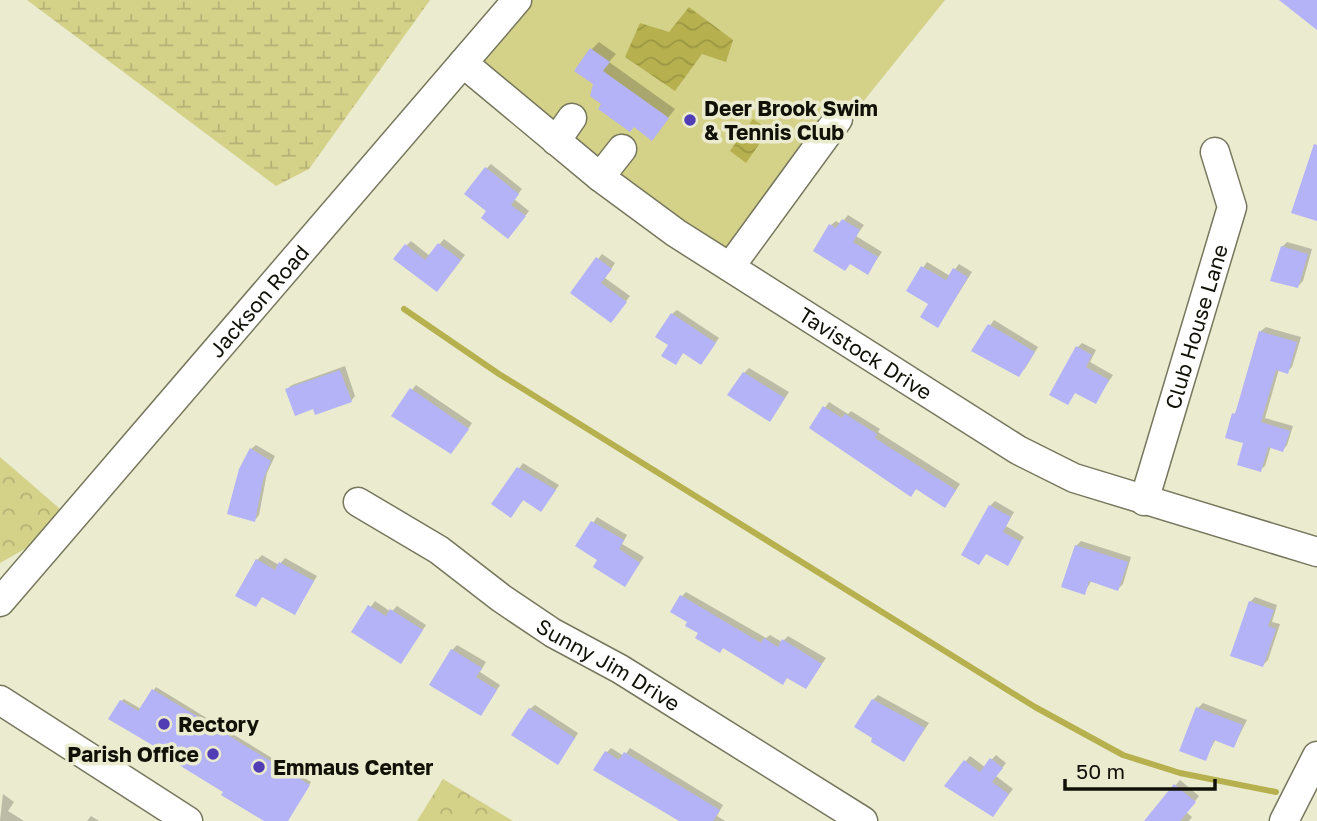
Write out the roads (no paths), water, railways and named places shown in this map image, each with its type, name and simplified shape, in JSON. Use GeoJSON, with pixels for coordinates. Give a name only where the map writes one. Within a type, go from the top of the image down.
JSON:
{"type":"FeatureCollection","features":[{"type":"Feature","properties":{"kind":"street","name":"Jackson Road"},"geometry":{"type":"LineString","coordinates":[[0,602],[517,0]]}},
{"type":"Feature","properties":{"kind":"street","name":"Tavistock Drive"},"geometry":{"type":"LineString","coordinates":[[463,63],[600,177],[676,233],[1018,450],[1074,478],[1317,552]]}},
{"type":"Feature","properties":{"kind":"street"},"geometry":{"type":"LineString","coordinates":[[556,141],[572,118]]}},
{"type":"Feature","properties":{"kind":"street"},"geometry":{"type":"LineString","coordinates":[[730,267],[838,119]]}},
{"type":"Feature","properties":{"kind":"street"},"geometry":{"type":"LineString","coordinates":[[600,177],[622,149]]}},
{"type":"Feature","properties":{"kind":"street","name":"Club House Lane"},"geometry":{"type":"LineString","coordinates":[[1144,501],[1232,207],[1215,152]]}},
{"type":"Feature","properties":{"kind":"street","name":"Sunny Jim Drive"},"geometry":{"type":"LineString","coordinates":[[358,502],[439,550],[501,598],[553,633],[620,669],[863,821]]}},
{"type":"Feature","properties":{"kind":"street"},"geometry":{"type":"LineString","coordinates":[[0,700],[101,757],[188,821]]}},
{"type":"Feature","properties":{"kind":"street"},"geometry":{"type":"LineString","coordinates":[[1284,821],[1317,755]]}},
{"type":"Feature","properties":{"kind":"water"},"geometry":{"type":"Polygon","coordinates":[[[689,7],[733,40],[726,62],[702,54],[675,91],[625,57],[640,23],[669,32],[689,7]]]}},
{"type":"Feature","properties":{"kind":"water"},"geometry":{"type":"Polygon","coordinates":[[[753,119],[769,130],[746,163],[730,151],[753,119]]]}},
{"type":"Feature","properties":{"kind":"waterway"},"geometry":{"type":"LineString","coordinates":[[404,309],[499,374],[1035,707],[1123,755],[1180,773],[1276,792]]}},
{"type":"Feature","properties":{"kind":"place","name":"Deer Brook Swim & Tennis Club"},"geometry":{"type":"Point","coordinates":[690,120]}},
{"type":"Feature","properties":{"kind":"place","name":"Rectory"},"geometry":{"type":"Point","coordinates":[164,724]}},
{"type":"Feature","properties":{"kind":"place","name":"Parish Office"},"geometry":{"type":"Point","coordinates":[213,754]}},
{"type":"Feature","properties":{"kind":"place","name":"Emmaus Center"},"geometry":{"type":"Point","coordinates":[259,767]}}]}
